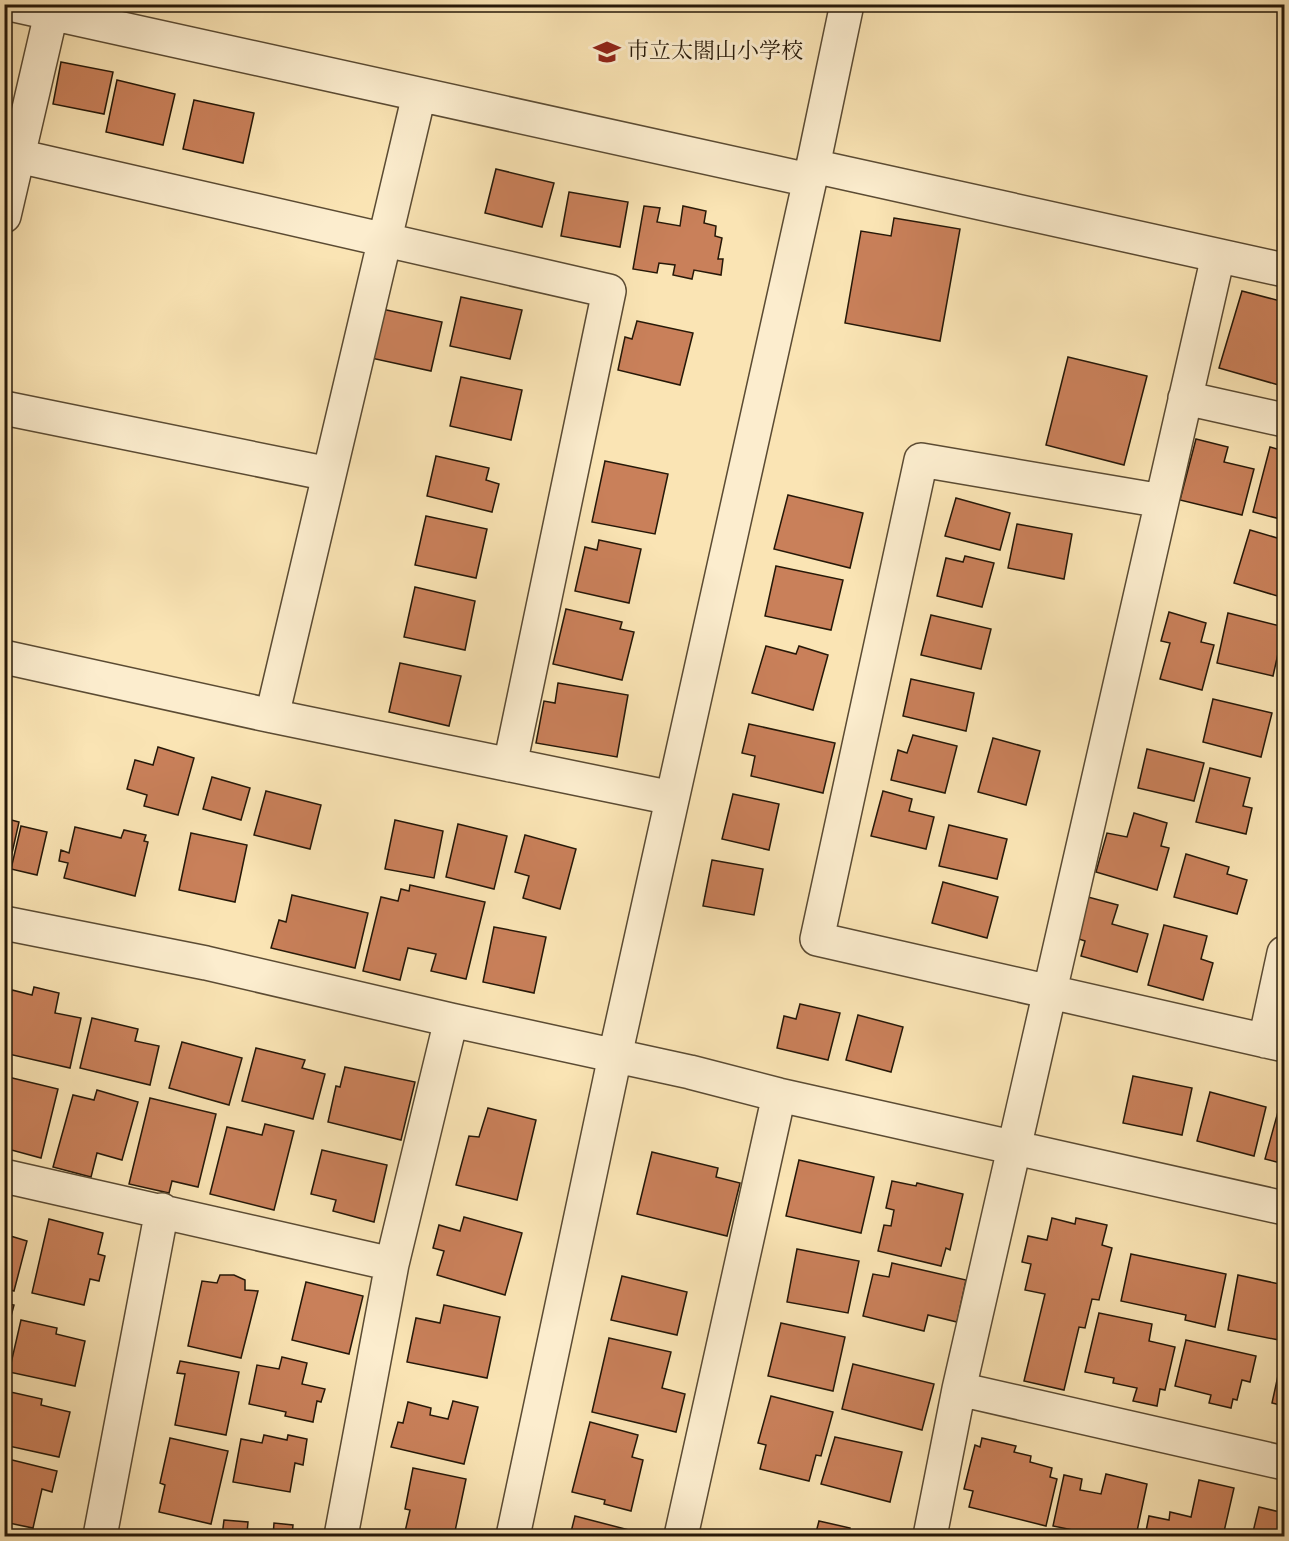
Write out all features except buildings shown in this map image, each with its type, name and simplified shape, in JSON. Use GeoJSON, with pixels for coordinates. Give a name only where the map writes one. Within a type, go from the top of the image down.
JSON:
{"type":"FeatureCollection","features":[{"type":"Feature","properties":{"kind":"street"},"geometry":{"type":"LineString","coordinates":[[9,4],[419,95],[1284,270]]}},
{"type":"Feature","properties":{"kind":"street"},"geometry":{"type":"LineString","coordinates":[[513,1536],[615,1056],[847,4]]}},
{"type":"Feature","properties":{"kind":"street"},"geometry":{"type":"LineString","coordinates":[[4,216],[51,14]]}},
{"type":"Feature","properties":{"kind":"street"},"geometry":{"type":"LineString","coordinates":[[272,716],[419,95]]}},
{"type":"Feature","properties":{"kind":"street"},"geometry":{"type":"LineString","coordinates":[[18,156],[609,291],[510,765]]}},
{"type":"Feature","properties":{"kind":"street"},"geometry":{"type":"LineString","coordinates":[[930,1536],[959,1389],[1218,256]]}},
{"type":"Feature","properties":{"kind":"street"},"geometry":{"type":"LineString","coordinates":[[1185,398],[1284,420]]}},
{"type":"Feature","properties":{"kind":"street"},"geometry":{"type":"LineString","coordinates":[[4,408],[329,474]]}},
{"type":"Feature","properties":{"kind":"street"},"geometry":{"type":"LineString","coordinates":[[1162,501],[921,460],[817,939],[1275,1043],[1284,953]]}},
{"type":"Feature","properties":{"kind":"street"},"geometry":{"type":"LineString","coordinates":[[4,657],[272,716],[672,798]]}},
{"type":"Feature","properties":{"kind":"street"},"geometry":{"type":"LineString","coordinates":[[4,923],[206,963],[1284,1208]]}},
{"type":"Feature","properties":{"kind":"street"},"geometry":{"type":"LineString","coordinates":[[341,1536],[392,1264],[451,1020]]}},
{"type":"Feature","properties":{"kind":"street"},"geometry":{"type":"LineString","coordinates":[[681,1536],[779,1095]]}},
{"type":"Feature","properties":{"kind":"street"},"geometry":{"type":"LineString","coordinates":[[4,1176],[392,1264]]}},
{"type":"Feature","properties":{"kind":"street"},"geometry":{"type":"LineString","coordinates":[[100,1536],[162,1210]]}},
{"type":"Feature","properties":{"kind":"street"},"geometry":{"type":"LineString","coordinates":[[959,1389],[1284,1463]]}},
{"type":"Feature","properties":{"kind":"place","name":"市立太閤山小学校"},"geometry":{"type":"Point","coordinates":[607,52]}}]}
